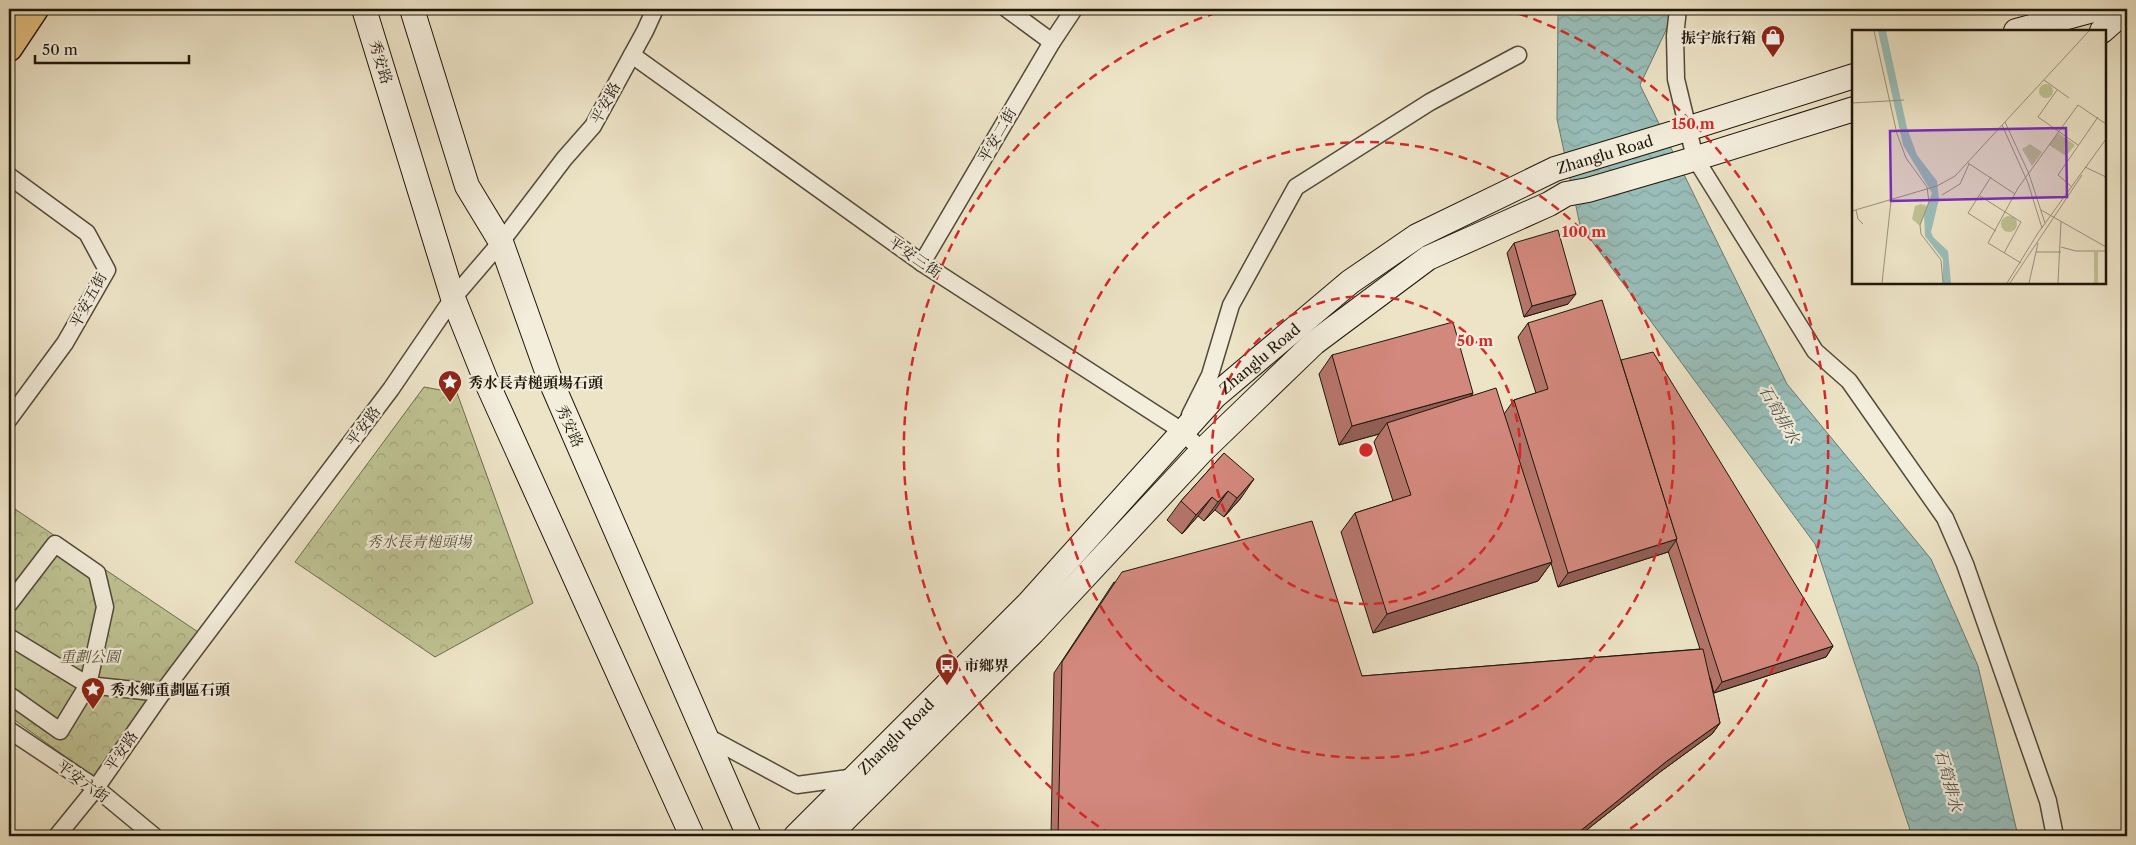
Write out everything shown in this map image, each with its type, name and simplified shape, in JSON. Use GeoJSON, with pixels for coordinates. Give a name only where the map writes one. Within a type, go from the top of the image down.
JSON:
{"type":"FeatureCollection","features":[{"type":"Feature","properties":{"kind":"main road"},"geometry":{"type":"LineString","coordinates":[[9,48],[35,9]]}},
{"type":"Feature","properties":{"kind":"main road","name":"秀安路"},"geometry":{"type":"LineString","coordinates":[[364,9],[453,298],[487,382],[692,836]]}},
{"type":"Feature","properties":{"kind":"main road","name":"秀安路"},"geometry":{"type":"LineString","coordinates":[[412,9],[467,186],[501,242],[549,377],[749,836]]}},
{"type":"Feature","properties":{"kind":"main road"},"geometry":{"type":"LineString","coordinates":[[2020,30],[2097,9]]}},
{"type":"Feature","properties":{"kind":"main road"},"geometry":{"type":"LineString","coordinates":[[2103,30],[2127,9]]}},
{"type":"Feature","properties":{"kind":"main road"},"geometry":{"type":"LineString","coordinates":[[2106,37],[2127,31]]}},
{"type":"Feature","properties":{"kind":"main road","name":"Zhanglu Road"},"geometry":{"type":"LineString","coordinates":[[796,836],[1028,604],[1182,431],[1222,390],[1350,282],[1417,236],[1555,169],[1852,77]]}},
{"type":"Feature","properties":{"kind":"main road","name":"Zhanglu Road"},"geometry":{"type":"LineString","coordinates":[[828,836],[1033,632],[1202,451],[1314,343],[1428,258],[1549,204],[1566,194],[1588,190],[1690,160],[1852,110]]}},
{"type":"Feature","properties":{"kind":"street","name":"平安路"},"geometry":{"type":"LineString","coordinates":[[57,836],[96,788],[162,692],[391,389],[453,298],[501,242],[564,159],[593,126],[632,55],[654,9]]}},
{"type":"Feature","properties":{"kind":"street"},"geometry":{"type":"LineString","coordinates":[[1007,9],[1052,42]]}},
{"type":"Feature","properties":{"kind":"street","name":"平安二街"},"geometry":{"type":"LineString","coordinates":[[922,262],[1052,42],[1074,9]]}},
{"type":"Feature","properties":{"kind":"street"},"geometry":{"type":"LineString","coordinates":[[1678,9],[1675,36],[1676,79],[1681,131],[1690,160],[1815,351],[1849,381],[1945,518],[1965,564],[2048,800],[2056,836]]}},
{"type":"Feature","properties":{"kind":"street","name":"平安三街"},"geometry":{"type":"LineString","coordinates":[[632,55],[922,262],[1182,431],[1202,451]]}},
{"type":"Feature","properties":{"kind":"street"},"geometry":{"type":"LineString","coordinates":[[1182,431],[1210,375],[1231,305],[1296,188],[1430,102],[1518,55]]}},
{"type":"Feature","properties":{"kind":"street","name":"平安五街"},"geometry":{"type":"LineString","coordinates":[[9,176],[87,233],[107,270],[65,343],[9,419]]}},
{"type":"Feature","properties":{"kind":"street"},"geometry":{"type":"LineString","coordinates":[[9,604],[54,544],[97,573],[104,607],[88,685],[60,731],[9,695]]}},
{"type":"Feature","properties":{"kind":"street"},"geometry":{"type":"LineString","coordinates":[[9,638],[88,685],[162,692]]}},
{"type":"Feature","properties":{"kind":"street","name":"平安六街"},"geometry":{"type":"LineString","coordinates":[[9,730],[96,788],[154,836]]}},
{"type":"Feature","properties":{"kind":"street"},"geometry":{"type":"LineString","coordinates":[[706,736],[797,785],[856,777]]}},
{"type":"Feature","properties":{"kind":"green space","name":"秀水長青槌頭場"},"geometry":{"type":"Polygon","coordinates":[[[424,387],[457,393],[533,603],[435,657],[295,562],[424,387]]]}},
{"type":"Feature","properties":{"kind":"green space","name":"重劃公園"},"geometry":{"type":"Polygon","coordinates":[[[9,505],[204,636],[98,780],[9,716],[9,505]]]}},
{"type":"Feature","properties":{"kind":"water","name":"石筍排水"},"geometry":{"type":"Polygon","coordinates":[[[1558,9],[1671,9],[1669,24],[1640,85],[1787,384],[1931,559],[1978,666],[2018,836],[1912,836],[1815,544],[1580,225],[1557,119],[1558,9]]]}},
{"type":"Feature","properties":{"kind":"building"},"geometry":{"type":"Polygon","coordinates":[[[1558,230],[1576,294],[1532,306],[1514,243],[1558,230]]]}},
{"type":"Feature","properties":{"kind":"building"},"geometry":{"type":"Polygon","coordinates":[[[1602,300],[1677,539],[1568,573],[1514,400],[1548,389],[1528,323],[1602,300]]]}},
{"type":"Feature","properties":{"kind":"building"},"geometry":{"type":"Polygon","coordinates":[[[1453,322],[1473,393],[1352,426],[1332,355],[1453,322]]]}},
{"type":"Feature","properties":{"kind":"building"},"geometry":{"type":"Polygon","coordinates":[[[1653,352],[1833,646],[1722,682],[1621,360],[1653,352]]]}},
{"type":"Feature","properties":{"kind":"building"},"geometry":{"type":"Polygon","coordinates":[[[1496,388],[1552,562],[1387,614],[1355,513],[1411,495],[1387,423],[1496,388]]]}},
{"type":"Feature","properties":{"kind":"building"},"geometry":{"type":"Polygon","coordinates":[[[1224,453],[1254,479],[1237,498],[1228,491],[1218,502],[1212,497],[1196,515],[1181,501],[1224,453]]]}},
{"type":"Feature","properties":{"kind":"building"},"geometry":{"type":"Polygon","coordinates":[[[1312,521],[1362,676],[1703,649],[1720,723],[1667,761],[1574,836],[1058,836],[1062,662],[1122,572],[1312,521]]]}},
{"type":"Feature","properties":{"kind":"place","name":"振宇旅行箱"},"geometry":{"type":"Point","coordinates":[1773,58]}},
{"type":"Feature","properties":{"kind":"place","name":"秀水長青槌頭場石頭"},"geometry":{"type":"Point","coordinates":[450,403]}},
{"type":"Feature","properties":{"kind":"place","name":"市鄉界"},"geometry":{"type":"Point","coordinates":[947,686]}},
{"type":"Feature","properties":{"kind":"place","name":"秀水鄉重劃區石頭"},"geometry":{"type":"Point","coordinates":[93,710]}}]}
